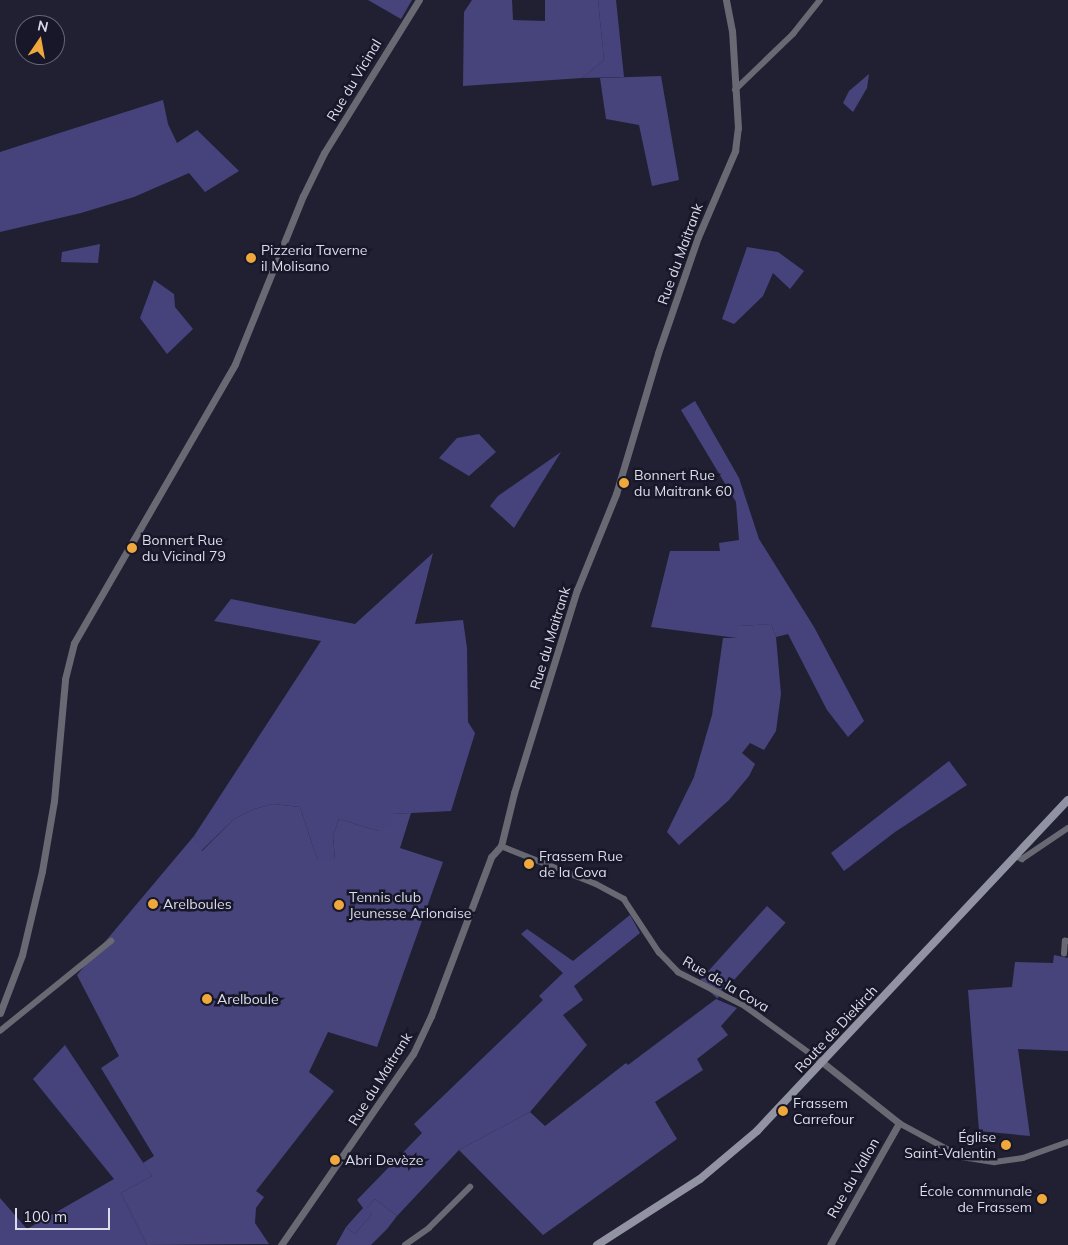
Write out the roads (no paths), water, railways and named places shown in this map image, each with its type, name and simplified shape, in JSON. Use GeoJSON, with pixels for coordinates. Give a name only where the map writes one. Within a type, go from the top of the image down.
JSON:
{"type":"FeatureCollection","features":[{"type":"Feature","properties":{"kind":"main road","name":"Route de Diekirch"},"geometry":{"type":"LineString","coordinates":[[597,1245],[732,1155],[1068,800]]}},
{"type":"Feature","properties":{"kind":"street","name":"Rue du Vicinal"},"geometry":{"type":"LineString","coordinates":[[0,1013],[22,955],[42,871],[54,801],[65,679],[74,642],[235,364],[312,174],[418,0]]}},
{"type":"Feature","properties":{"kind":"street","name":"Rue du Maitrank"},"geometry":{"type":"LineString","coordinates":[[281,1245],[413,1054],[431,1016],[491,856],[502,846],[514,793],[577,590],[616,494],[658,353],[698,237],[735,151],[738,128],[726,0]]}},
{"type":"Feature","properties":{"kind":"street"},"geometry":{"type":"LineString","coordinates":[[735,90],[793,34],[820,0]]}},
{"type":"Feature","properties":{"kind":"street"},"geometry":{"type":"LineString","coordinates":[[1016,856],[1022,859],[1068,828]]}},
{"type":"Feature","properties":{"kind":"street","name":"Rue de la Cova"},"geometry":{"type":"LineString","coordinates":[[502,846],[596,884],[624,899],[659,952],[678,972],[745,1006],[822,1062]]}},
{"type":"Feature","properties":{"kind":"street"},"geometry":{"type":"LineString","coordinates":[[0,1031],[111,941]]}},
{"type":"Feature","properties":{"kind":"street"},"geometry":{"type":"LineString","coordinates":[[1064,954],[1065,941],[1068,941]]}},
{"type":"Feature","properties":{"kind":"street"},"geometry":{"type":"LineString","coordinates":[[822,1062],[899,1123],[962,1157],[995,1162],[1023,1158],[1068,1142]]}},
{"type":"Feature","properties":{"kind":"street","name":"Rue du Vallon"},"geometry":{"type":"LineString","coordinates":[[830,1245],[899,1123]]}},
{"type":"Feature","properties":{"kind":"street"},"geometry":{"type":"LineString","coordinates":[[405,1245],[429,1228],[470,1187]]}},
{"type":"Feature","properties":{"kind":"place","name":"Pizzeria Taverne il Molisano"},"geometry":{"type":"Point","coordinates":[251,258]}},
{"type":"Feature","properties":{"kind":"place","name":"Bonnert Rue du Maitrank 60"},"geometry":{"type":"Point","coordinates":[624,483]}},
{"type":"Feature","properties":{"kind":"place","name":"Bonnert Rue du Vicinal 79"},"geometry":{"type":"Point","coordinates":[132,548]}},
{"type":"Feature","properties":{"kind":"place","name":"Frassem Rue de la Cova"},"geometry":{"type":"Point","coordinates":[529,864]}},
{"type":"Feature","properties":{"kind":"place","name":"Arelboules"},"geometry":{"type":"Point","coordinates":[153,904]}},
{"type":"Feature","properties":{"kind":"place","name":"Tennis club Jeunesse Arlonaise"},"geometry":{"type":"Point","coordinates":[339,905]}},
{"type":"Feature","properties":{"kind":"place","name":"Arelboule"},"geometry":{"type":"Point","coordinates":[207,999]}},
{"type":"Feature","properties":{"kind":"place","name":"Frassem Carrefour"},"geometry":{"type":"Point","coordinates":[783,1111]}},
{"type":"Feature","properties":{"kind":"place","name":"Église Saint-Valentin"},"geometry":{"type":"Point","coordinates":[1006,1145]}},
{"type":"Feature","properties":{"kind":"place","name":"Abri Devèze"},"geometry":{"type":"Point","coordinates":[335,1160]}},
{"type":"Feature","properties":{"kind":"place","name":"École communale de Frassem"},"geometry":{"type":"Point","coordinates":[1042,1199]}}]}
